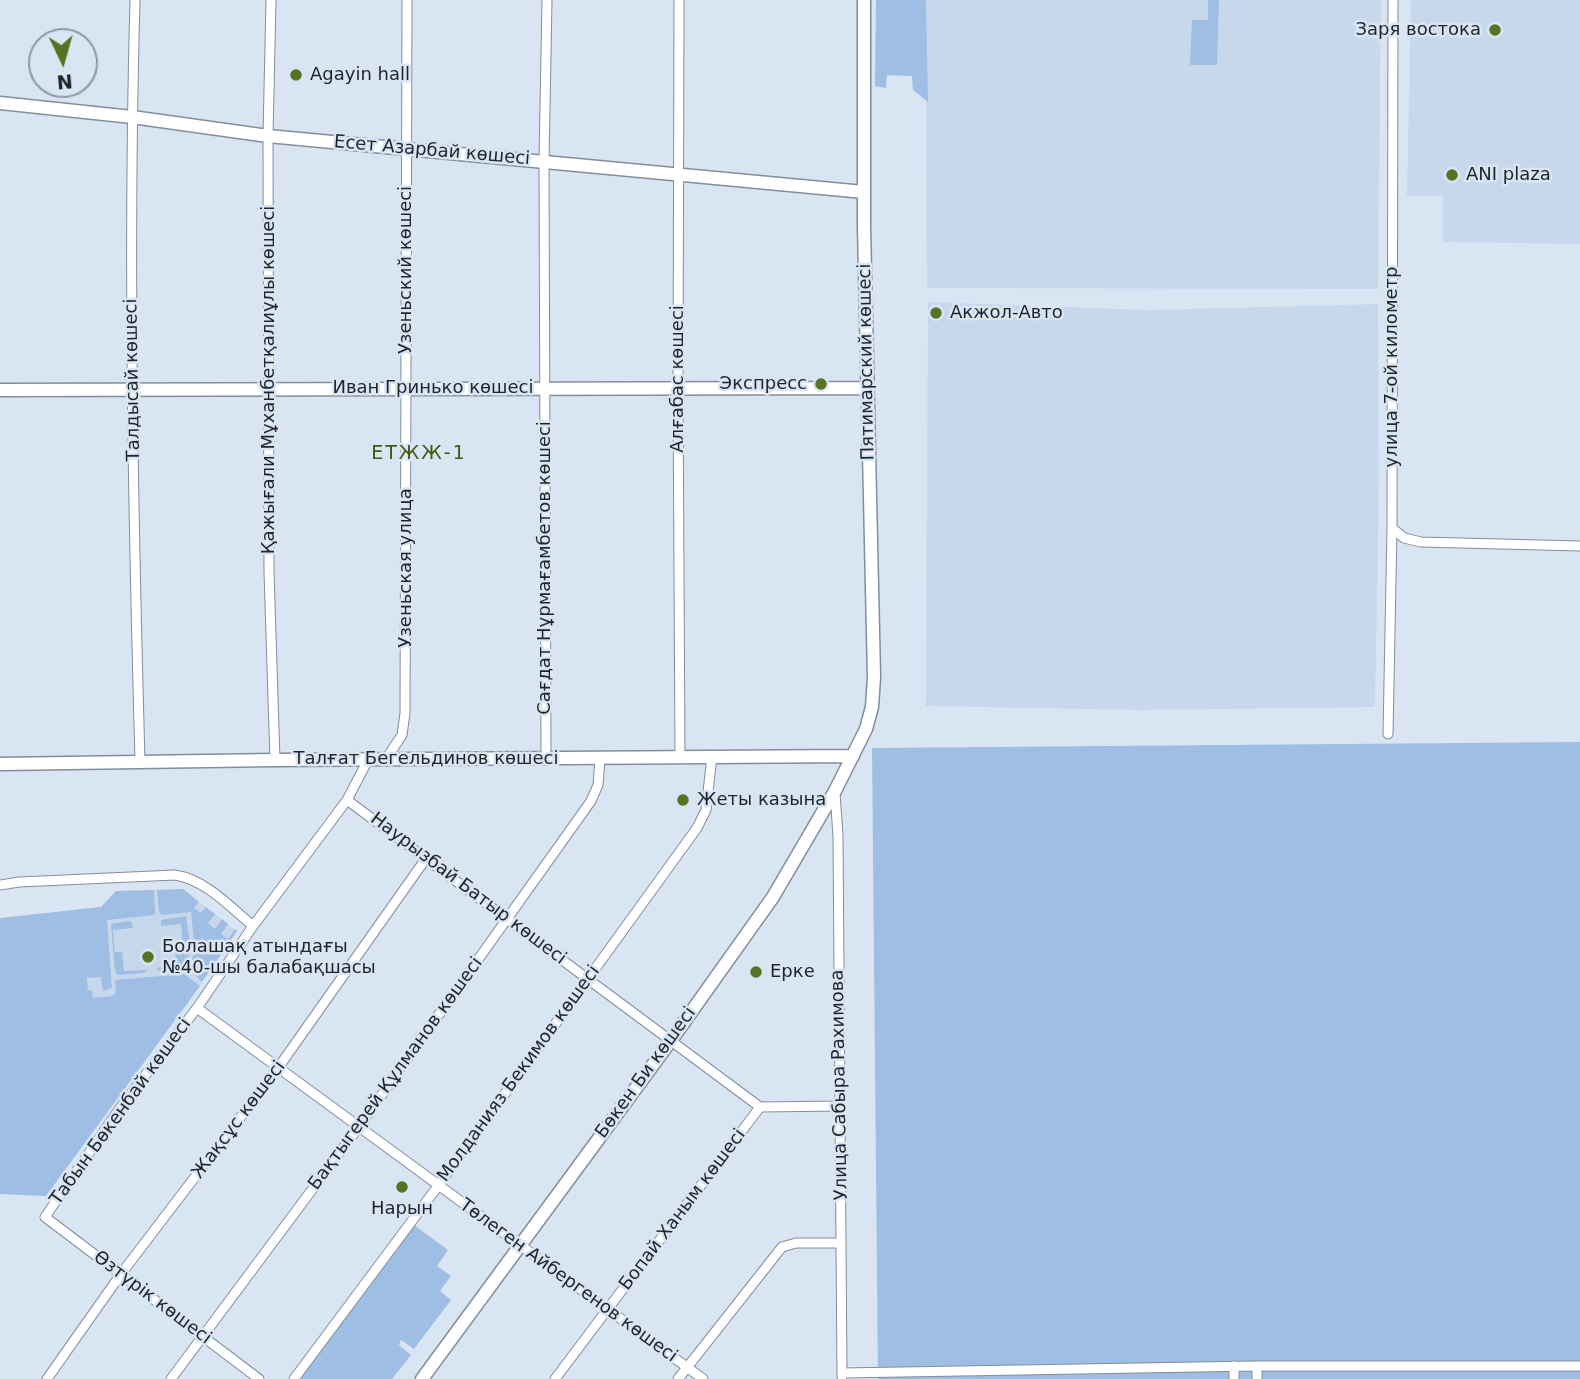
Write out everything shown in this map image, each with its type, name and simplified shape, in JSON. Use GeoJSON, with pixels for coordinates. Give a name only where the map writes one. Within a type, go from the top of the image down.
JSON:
{"type":"FeatureCollection","features":[{"type":"Feature","properties":{"kind":"street","name":"Талдысай көшесі"},"geometry":{"type":"LineString","coordinates":[[135,0],[132,390],[140,761]]}},
{"type":"Feature","properties":{"kind":"street","name":"Қажығали Мұханбетқалиұлы көшесі"},"geometry":{"type":"LineString","coordinates":[[271,0],[268,136],[269,572],[275,760]]}},
{"type":"Feature","properties":{"kind":"street","name":"Узеньский көшесі"},"geometry":{"type":"LineString","coordinates":[[406,372],[407,0]]}},
{"type":"Feature","properties":{"kind":"street","name":"Сағдат Нұрмағамбетов көшесі"},"geometry":{"type":"LineString","coordinates":[[546,759],[544,160],[547,0]]}},
{"type":"Feature","properties":{"kind":"street","name":"Алғабас көшесі"},"geometry":{"type":"LineString","coordinates":[[679,0],[680,757]]}},
{"type":"Feature","properties":{"kind":"street","name":"Пятимарский көшесі"},"geometry":{"type":"LineString","coordinates":[[853,756],[868,724],[874,670],[864,192],[864,0]]}},
{"type":"Feature","properties":{"kind":"street","name":"улица 7-ой километр"},"geometry":{"type":"LineString","coordinates":[[1388,734],[1392,528],[1392,0]]}},
{"type":"Feature","properties":{"kind":"street","name":"Есет Азарбай көшесі"},"geometry":{"type":"LineString","coordinates":[[0,103],[132,117],[268,136],[864,192]]}},
{"type":"Feature","properties":{"kind":"street","name":"Узеньская улица"},"geometry":{"type":"LineString","coordinates":[[386,760],[402,735],[405,723],[406,372]]}},
{"type":"Feature","properties":{"kind":"street","name":"Иван Гринько көшесі"},"geometry":{"type":"LineString","coordinates":[[0,390],[867,388]]}},
{"type":"Feature","properties":{"kind":"street"},"geometry":{"type":"LineString","coordinates":[[1392,528],[1404,538],[1421,542],[1580,546]]}},
{"type":"Feature","properties":{"kind":"street","name":"Молданияз Бекимов көшесі"},"geometry":{"type":"LineString","coordinates":[[294,1379],[438,1186],[705,816],[712,756]]}},
{"type":"Feature","properties":{"kind":"street","name":"Талғат Бегельдинов көшесі"},"geometry":{"type":"LineString","coordinates":[[0,764],[853,756]]}},
{"type":"Feature","properties":{"kind":"street","name":"Бөкен Би көшесі"},"geometry":{"type":"LineString","coordinates":[[422,1379],[773,897],[853,756]]}},
{"type":"Feature","properties":{"kind":"street","name":"Бақтыгерей Құлманов көшесі"},"geometry":{"type":"LineString","coordinates":[[171,1379],[358,1128],[592,802],[598,786],[600,758]]}},
{"type":"Feature","properties":{"kind":"street"},"geometry":{"type":"LineString","coordinates":[[197,1008],[253,926],[347,800],[369,760]]}},
{"type":"Feature","properties":{"kind":"street","name":"Улица Сабыра Рахимова"},"geometry":{"type":"LineString","coordinates":[[835,791],[838,836],[842,1376]]}},
{"type":"Feature","properties":{"kind":"street","name":"Наурызбай Батыр көшесі"},"geometry":{"type":"LineString","coordinates":[[347,800],[760,1107]]}},
{"type":"Feature","properties":{"kind":"street","name":"Жақсұс көшесі"},"geometry":{"type":"LineString","coordinates":[[47,1379],[121,1274],[278,1068],[427,858]]}},
{"type":"Feature","properties":{"kind":"street"},"geometry":{"type":"LineString","coordinates":[[0,885],[175,875],[201,884],[253,926]]}},
{"type":"Feature","properties":{"kind":"street","name":"Төлеген Айбергенов көшесі"},"geometry":{"type":"LineString","coordinates":[[197,1008],[703,1379]]}},
{"type":"Feature","properties":{"kind":"street","name":"Табын Бөкенбай көшесі"},"geometry":{"type":"LineString","coordinates":[[46,1217],[120,1108],[197,1008]]}},
{"type":"Feature","properties":{"kind":"street"},"geometry":{"type":"LineString","coordinates":[[760,1107],[840,1105]]}},
{"type":"Feature","properties":{"kind":"street","name":"Бопай Ханым көшесі"},"geometry":{"type":"LineString","coordinates":[[555,1379],[760,1107]]}},
{"type":"Feature","properties":{"kind":"street","name":"Өзтүрік көшесі"},"geometry":{"type":"LineString","coordinates":[[46,1217],[259,1379]]}},
{"type":"Feature","properties":{"kind":"street"},"geometry":{"type":"LineString","coordinates":[[678,1379],[782,1247],[796,1243],[841,1243]]}},
{"type":"Feature","properties":{"kind":"street"},"geometry":{"type":"LineString","coordinates":[[1234,1366],[1234,1379]]}},
{"type":"Feature","properties":{"kind":"street"},"geometry":{"type":"LineString","coordinates":[[842,1376],[1234,1366],[1580,1366]]}},
{"type":"Feature","properties":{"kind":"street"},"geometry":{"type":"LineString","coordinates":[[1257,1366],[1257,1379]]}},
{"type":"Feature","properties":{"kind":"shaded area"},"geometry":{"type":"Polygon","coordinates":[[[876,0],[926,0],[928,102],[913,90],[912,76],[887,75],[886,88],[875,86],[876,0]]]}},
{"type":"Feature","properties":{"kind":"shaded area"},"geometry":{"type":"Polygon","coordinates":[[[926,0],[1381,0],[1378,289],[927,288],[926,0]]]}},
{"type":"Feature","properties":{"kind":"shaded area"},"geometry":{"type":"Polygon","coordinates":[[[1208,0],[1219,0],[1217,65],[1190,65],[1192,20],[1208,20],[1208,0]]]}},
{"type":"Feature","properties":{"kind":"shaded area"},"geometry":{"type":"Polygon","coordinates":[[[1411,0],[1580,0],[1580,244],[1443,242],[1443,196],[1407,196],[1411,0]]]}},
{"type":"Feature","properties":{"kind":"shaded area"},"geometry":{"type":"Polygon","coordinates":[[[928,302],[1148,310],[1378,304],[1379,479],[1375,707],[1141,710],[926,706],[928,302]]]}},
{"type":"Feature","properties":{"kind":"shaded area"},"geometry":{"type":"Polygon","coordinates":[[[1580,742],[1580,1379],[878,1379],[872,748],[1580,742]]]}},
{"type":"Feature","properties":{"kind":"shaded area","name":"Болашақ атындағы №40-шы балабақшасы"},"geometry":{"type":"Polygon","coordinates":[[[183,889],[237,931],[186,1006],[76,1003],[78,909],[101,907],[116,891],[183,889]]]}},
{"type":"Feature","properties":{"kind":"shaded area"},"geometry":{"type":"Polygon","coordinates":[[[183,889],[199,902],[194,908],[201,913],[206,907],[215,914],[208,923],[215,929],[222,919],[228,924],[221,934],[228,939],[235,929],[237,931],[202,982],[189,969],[195,950],[191,912],[162,915],[159,912],[157,890],[183,889]]]}},
{"type":"Feature","properties":{"kind":"shaded area"},"geometry":{"type":"Polygon","coordinates":[[[154,890],[155,915],[107,920],[112,988],[103,991],[101,977],[87,978],[88,990],[92,990],[93,998],[113,996],[116,992],[115,980],[184,974],[200,986],[46,1196],[0,1194],[0,918],[101,907],[116,891],[154,890]]]}},
{"type":"Feature","properties":{"kind":"shaded area"},"geometry":{"type":"Polygon","coordinates":[[[186,916],[191,950],[184,967],[180,970],[158,971],[157,968],[176,966],[175,949],[183,948],[181,924],[161,926],[161,920],[186,916]]]}},
{"type":"Feature","properties":{"kind":"shaded area"},"geometry":{"type":"Polygon","coordinates":[[[129,921],[133,928],[113,930],[115,952],[122,952],[124,971],[147,970],[144,973],[118,975],[115,972],[111,924],[129,921]]]}},
{"type":"Feature","properties":{"kind":"shaded area"},"geometry":{"type":"Polygon","coordinates":[[[414,1225],[448,1250],[437,1266],[451,1276],[440,1291],[451,1300],[414,1349],[401,1340],[399,1345],[411,1355],[392,1379],[300,1379],[414,1225]]]}},
{"type":"Feature","properties":{"kind":"place","name":"Заря востока"},"geometry":{"type":"Point","coordinates":[1495,30]}},
{"type":"Feature","properties":{"kind":"place","name":"Agayin hall"},"geometry":{"type":"Point","coordinates":[296,75]}},
{"type":"Feature","properties":{"kind":"place","name":"ANI plaza"},"geometry":{"type":"Point","coordinates":[1452,175]}},
{"type":"Feature","properties":{"kind":"place","name":"Акжол-Авто"},"geometry":{"type":"Point","coordinates":[936,313]}},
{"type":"Feature","properties":{"kind":"place","name":"Экспресс"},"geometry":{"type":"Point","coordinates":[821,384]}},
{"type":"Feature","properties":{"kind":"place","name":"Жеты казына"},"geometry":{"type":"Point","coordinates":[683,800]}},
{"type":"Feature","properties":{"kind":"place","name":"Болашақ атындағы №40-шы балабақшасы"},"geometry":{"type":"Point","coordinates":[148,957]}},
{"type":"Feature","properties":{"kind":"place","name":"Ерке"},"geometry":{"type":"Point","coordinates":[756,972]}},
{"type":"Feature","properties":{"kind":"place","name":"Нарын"},"geometry":{"type":"Point","coordinates":[402,1187]}},
{"type":"Feature","properties":{"kind":"district","name":"ЕТЖЖ-1"},"geometry":{"type":"Point","coordinates":[419,454]}}]}
